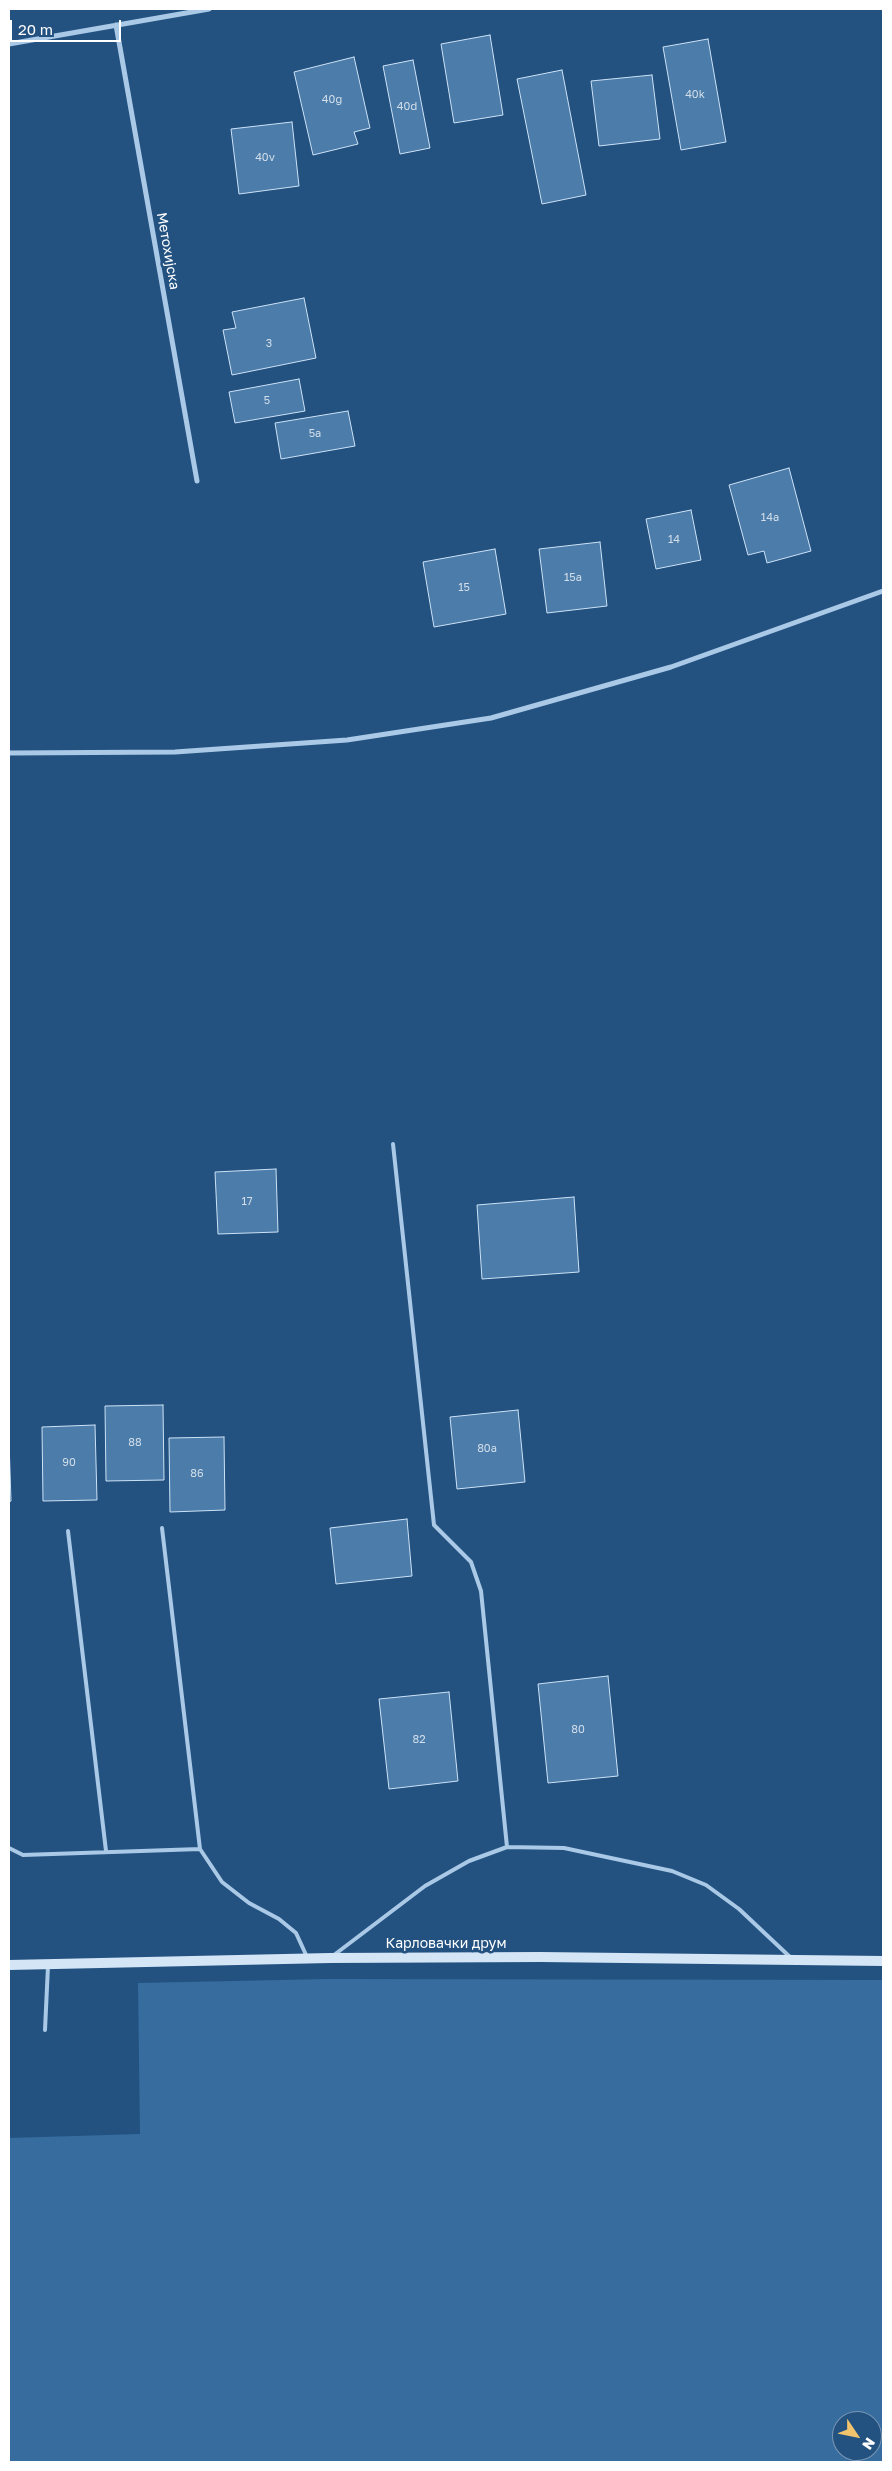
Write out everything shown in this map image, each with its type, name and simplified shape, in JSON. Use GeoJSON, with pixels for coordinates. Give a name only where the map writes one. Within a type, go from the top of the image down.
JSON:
{"type":"FeatureCollection","features":[{"type":"Feature","properties":{"kind":"main road","name":"Карловачки друм"},"geometry":{"type":"LineString","coordinates":[[9,1965],[330,1958],[540,1957],[883,1961]]}},
{"type":"Feature","properties":{"kind":"street"},"geometry":{"type":"LineString","coordinates":[[9,44],[209,9]]}},
{"type":"Feature","properties":{"kind":"street","name":"Метохијска"},"geometry":{"type":"LineString","coordinates":[[116,25],[197,481]]}},
{"type":"Feature","properties":{"kind":"street"},"geometry":{"type":"LineString","coordinates":[[9,754],[175,752],[338,740],[491,718],[671,667],[883,591]]}},
{"type":"Feature","properties":{"kind":"lane"},"geometry":{"type":"LineString","coordinates":[[393,1144],[434,1524],[471,1562],[481,1590],[507,1847]]}},
{"type":"Feature","properties":{"kind":"lane"},"geometry":{"type":"LineString","coordinates":[[162,1528],[200,1849],[222,1882],[249,1903],[279,1919],[296,1933],[308,1959]]}},
{"type":"Feature","properties":{"kind":"lane"},"geometry":{"type":"LineString","coordinates":[[68,1531],[106,1851]]}},
{"type":"Feature","properties":{"kind":"lane"},"geometry":{"type":"LineString","coordinates":[[330,1958],[425,1886],[470,1861],[507,1847],[564,1848],[672,1871],[706,1885],[739,1909],[793,1960]]}},
{"type":"Feature","properties":{"kind":"lane"},"geometry":{"type":"LineString","coordinates":[[9,1848],[23,1855],[200,1849]]}},
{"type":"Feature","properties":{"kind":"lane"},"geometry":{"type":"LineString","coordinates":[[45,2030],[48,1964]]}},
{"type":"Feature","properties":{"kind":"shaded area"},"geometry":{"type":"Polygon","coordinates":[[[327,1979],[883,1980],[883,2462],[9,2462],[9,2138],[140,2134],[138,1983],[327,1979]]]}},
{"type":"Feature","properties":{"kind":"building"},"geometry":{"type":"Polygon","coordinates":[[[490,35],[503,115],[454,123],[441,44],[490,35]]]}},
{"type":"Feature","properties":{"kind":"building"},"geometry":{"type":"Polygon","coordinates":[[[708,39],[726,142],[681,150],[663,47],[708,39]]]}},
{"type":"Feature","properties":{"kind":"building"},"geometry":{"type":"Polygon","coordinates":[[[354,57],[370,128],[354,132],[358,144],[313,155],[294,72],[354,57]]]}},
{"type":"Feature","properties":{"kind":"building"},"geometry":{"type":"Polygon","coordinates":[[[413,60],[430,148],[400,154],[383,66],[413,60]]]}},
{"type":"Feature","properties":{"kind":"building"},"geometry":{"type":"Polygon","coordinates":[[[562,70],[586,195],[542,204],[517,79],[562,70]]]}},
{"type":"Feature","properties":{"kind":"building"},"geometry":{"type":"Polygon","coordinates":[[[652,75],[660,139],[599,146],[591,81],[652,75]]]}},
{"type":"Feature","properties":{"kind":"building"},"geometry":{"type":"Polygon","coordinates":[[[292,122],[299,186],[239,194],[231,129],[292,122]]]}},
{"type":"Feature","properties":{"kind":"building"},"geometry":{"type":"Polygon","coordinates":[[[304,298],[316,358],[232,375],[223,330],[236,328],[232,312],[304,298]]]}},
{"type":"Feature","properties":{"kind":"building"},"geometry":{"type":"Polygon","coordinates":[[[299,379],[305,411],[235,423],[229,392],[299,379]]]}},
{"type":"Feature","properties":{"kind":"building"},"geometry":{"type":"Polygon","coordinates":[[[348,411],[355,446],[281,459],[275,423],[348,411]]]}},
{"type":"Feature","properties":{"kind":"building"},"geometry":{"type":"Polygon","coordinates":[[[789,468],[811,551],[767,563],[764,551],[748,555],[729,485],[789,468]]]}},
{"type":"Feature","properties":{"kind":"building"},"geometry":{"type":"Polygon","coordinates":[[[691,510],[701,560],[656,569],[646,519],[691,510]]]}},
{"type":"Feature","properties":{"kind":"building"},"geometry":{"type":"Polygon","coordinates":[[[600,542],[607,606],[547,613],[539,549],[600,542]]]}},
{"type":"Feature","properties":{"kind":"building"},"geometry":{"type":"Polygon","coordinates":[[[495,549],[506,614],[434,627],[423,562],[495,549]]]}},
{"type":"Feature","properties":{"kind":"building"},"geometry":{"type":"Polygon","coordinates":[[[276,1169],[278,1232],[218,1234],[215,1172],[276,1169]]]}},
{"type":"Feature","properties":{"kind":"building"},"geometry":{"type":"Polygon","coordinates":[[[574,1197],[579,1272],[482,1279],[477,1205],[574,1197]]]}},
{"type":"Feature","properties":{"kind":"building"},"geometry":{"type":"Polygon","coordinates":[[[163,1405],[164,1480],[106,1481],[105,1406],[163,1405]]]}},
{"type":"Feature","properties":{"kind":"building"},"geometry":{"type":"Polygon","coordinates":[[[518,1410],[525,1482],[457,1489],[450,1417],[518,1410]]]}},
{"type":"Feature","properties":{"kind":"building"},"geometry":{"type":"Polygon","coordinates":[[[95,1425],[97,1500],[43,1501],[42,1427],[95,1425]]]}},
{"type":"Feature","properties":{"kind":"building"},"geometry":{"type":"Polygon","coordinates":[[[224,1437],[225,1510],[170,1512],[169,1438],[224,1437]]]}},
{"type":"Feature","properties":{"kind":"building"},"geometry":{"type":"Polygon","coordinates":[[[9,1441],[11,1501],[9,1502],[9,1441]]]}},
{"type":"Feature","properties":{"kind":"building"},"geometry":{"type":"Polygon","coordinates":[[[407,1519],[412,1576],[336,1584],[330,1528],[407,1519]]]}},
{"type":"Feature","properties":{"kind":"building"},"geometry":{"type":"Polygon","coordinates":[[[608,1676],[618,1776],[548,1783],[538,1684],[608,1676]]]}},
{"type":"Feature","properties":{"kind":"building"},"geometry":{"type":"Polygon","coordinates":[[[449,1692],[458,1781],[389,1789],[379,1699],[449,1692]]]}}]}
